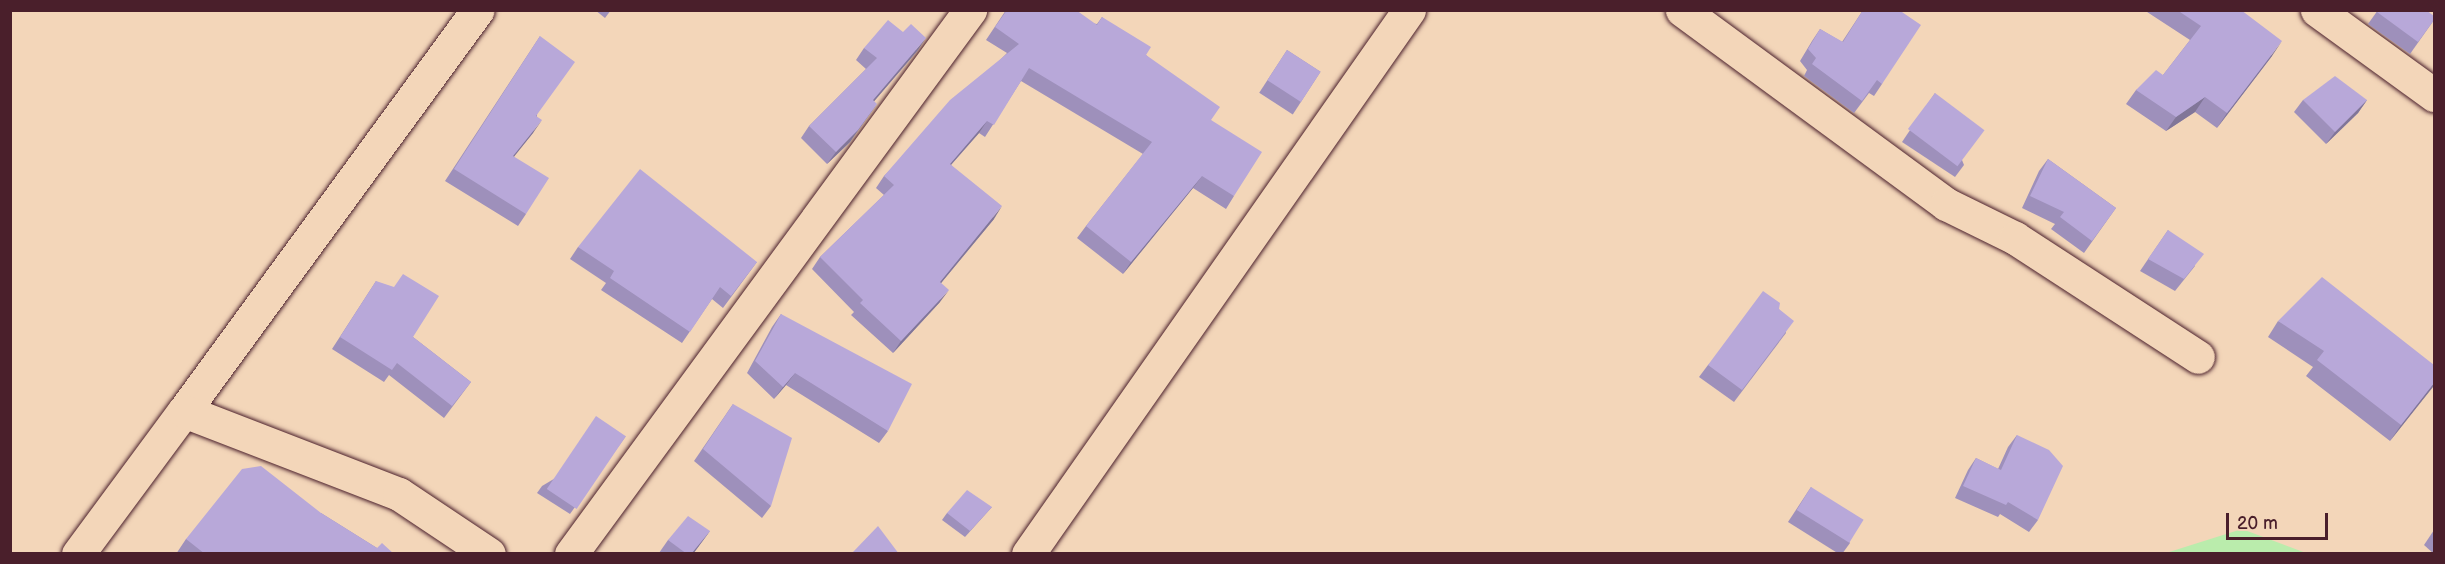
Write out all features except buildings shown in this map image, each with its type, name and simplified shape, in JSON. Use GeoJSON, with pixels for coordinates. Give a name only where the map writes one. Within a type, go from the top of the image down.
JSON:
{"type":"FeatureCollection","features":[{"type":"Feature","properties":{"kind":"street"},"geometry":{"type":"LineString","coordinates":[[78,554],[478,10]]}},
{"type":"Feature","properties":{"kind":"street"},"geometry":{"type":"LineString","coordinates":[[571,554],[970,10]]}},
{"type":"Feature","properties":{"kind":"street"},"geometry":{"type":"LineString","coordinates":[[1028,554],[1410,10]]}},
{"type":"Feature","properties":{"kind":"street"},"geometry":{"type":"LineString","coordinates":[[1683,10],[1947,204],[2015,238],[2198,357]]}},
{"type":"Feature","properties":{"kind":"street"},"geometry":{"type":"LineString","coordinates":[[2317,10],[2434,95]]}},
{"type":"Feature","properties":{"kind":"street"},"geometry":{"type":"LineString","coordinates":[[184,411],[399,494],[489,554]]}},
{"type":"Feature","properties":{"kind":"green space"},"geometry":{"type":"Polygon","coordinates":[[[2242,529],[2306,553],[2166,553],[2242,529]]]}}]}
